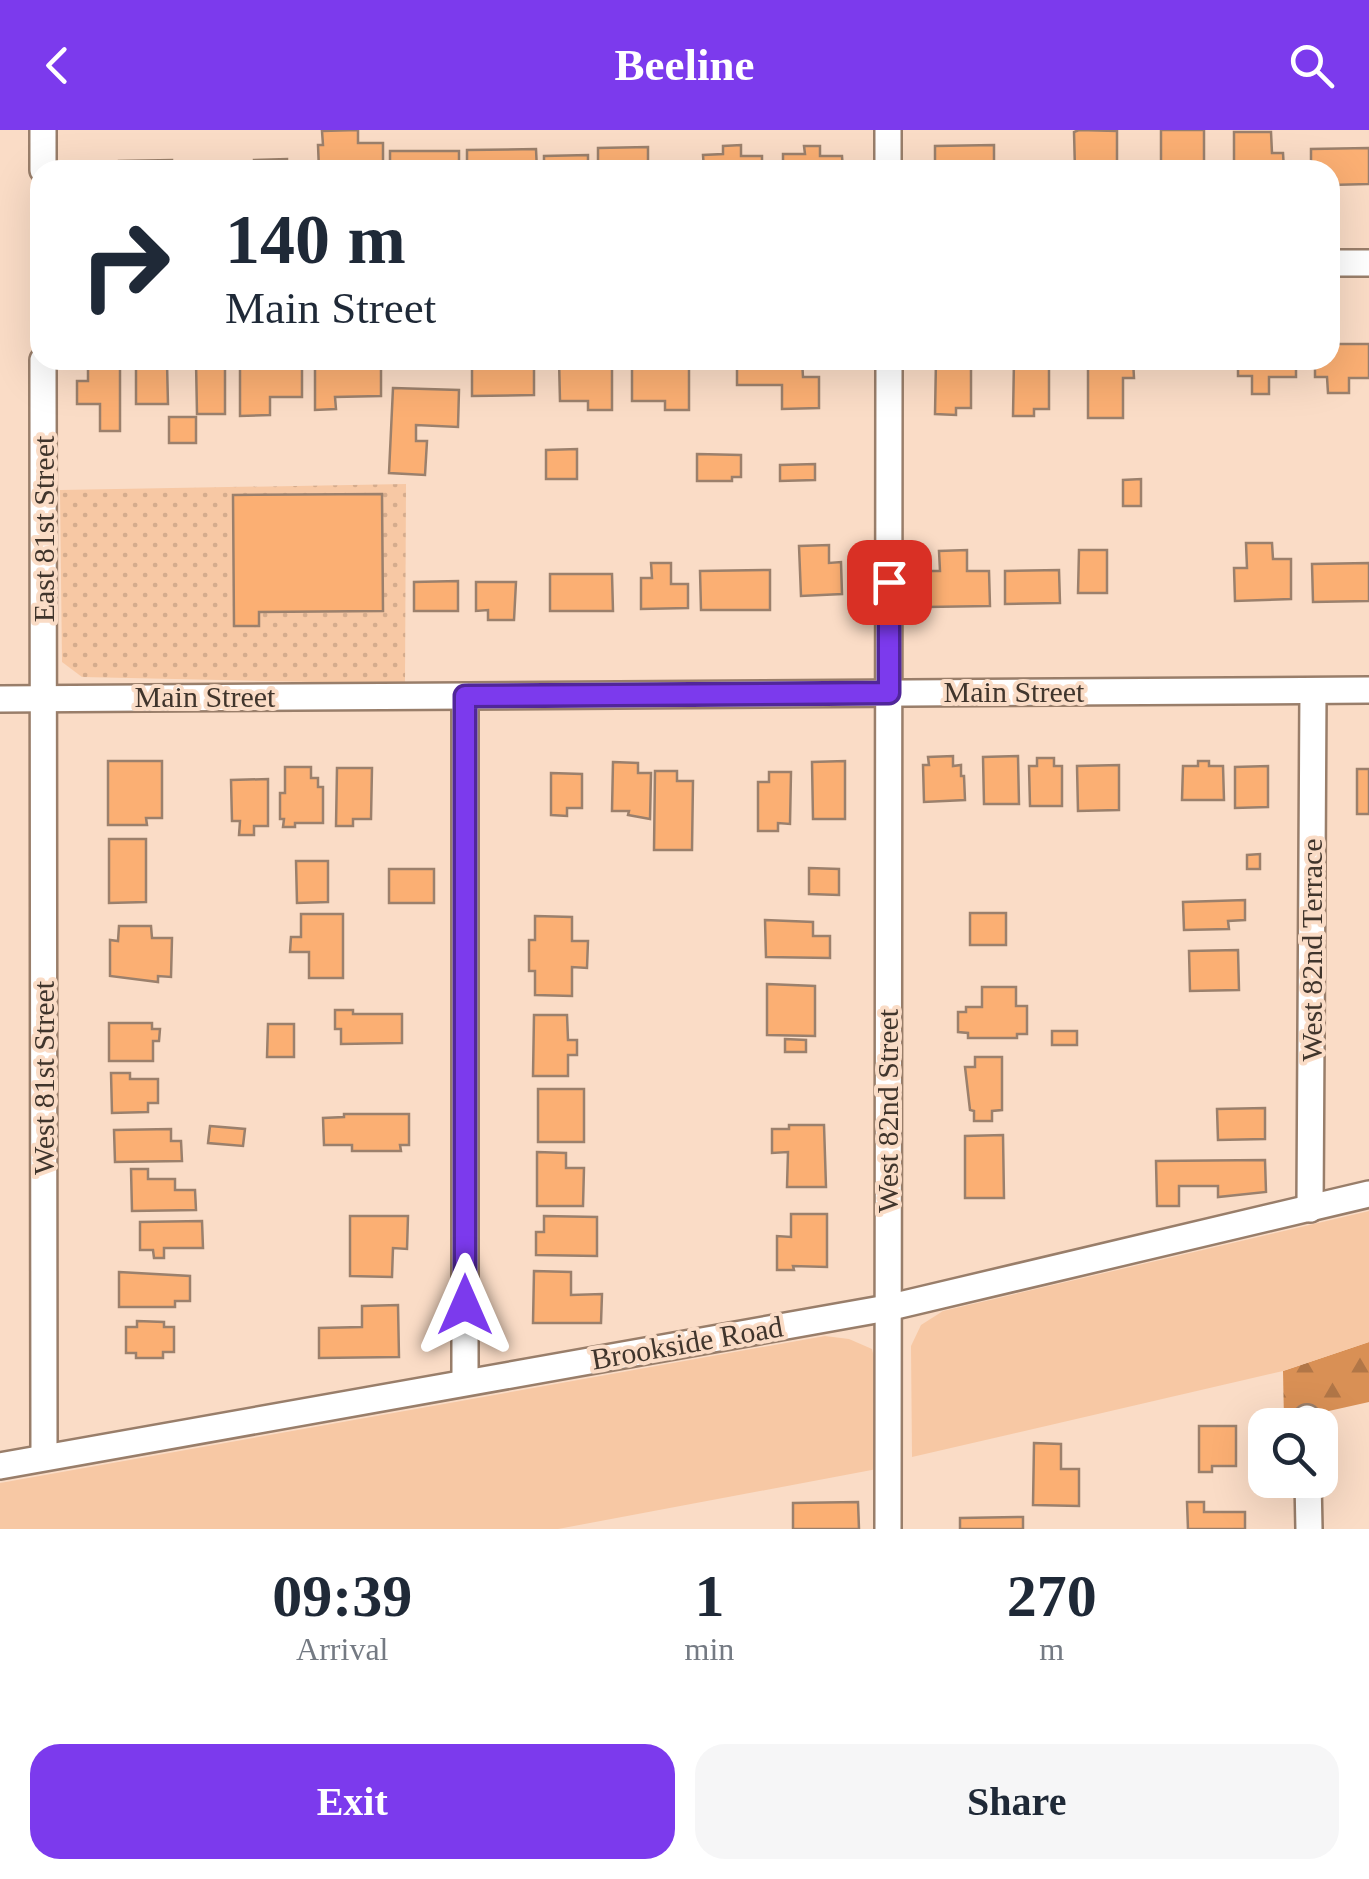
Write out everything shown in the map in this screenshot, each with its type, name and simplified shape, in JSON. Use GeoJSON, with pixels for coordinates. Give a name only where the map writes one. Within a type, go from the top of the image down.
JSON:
{"type":"FeatureCollection","features":[{"type":"Feature","properties":{"kind":"street"},"geometry":{"type":"LineString","coordinates":[[43,130],[43,160]]}},
{"type":"Feature","properties":{"kind":"street"},"geometry":{"type":"LineString","coordinates":[[888,130],[888,160]]}},
{"type":"Feature","properties":{"kind":"street"},"geometry":{"type":"LineString","coordinates":[[1340,263],[1369,262]]}},
{"type":"Feature","properties":{"kind":"street","name":"East 81st Street"},"geometry":{"type":"LineString","coordinates":[[43,370],[44,698]]}},
{"type":"Feature","properties":{"kind":"street","name":"West 82nd Street"},"geometry":{"type":"LineString","coordinates":[[888,1529],[889,370]]}},
{"type":"Feature","properties":{"kind":"street","name":"Main Street"},"geometry":{"type":"LineString","coordinates":[[0,699],[1369,690]]}},
{"type":"Feature","properties":{"kind":"street","name":"West 82nd Terrace"},"geometry":{"type":"LineString","coordinates":[[1310,1210],[1314,691]]}},
{"type":"Feature","properties":{"kind":"street"},"geometry":{"type":"LineString","coordinates":[[465,696],[465,1381]]}},
{"type":"Feature","properties":{"kind":"street","name":"West 81st Street"},"geometry":{"type":"LineString","coordinates":[[44,698],[44,1458]]}},
{"type":"Feature","properties":{"kind":"street","name":"Brookside Road"},"geometry":{"type":"LineString","coordinates":[[0,1466],[887,1308],[1369,1194]]}},
{"type":"Feature","properties":{"kind":"street"},"geometry":{"type":"LineString","coordinates":[[1308,1498],[1309,1529]]}},
{"type":"Feature","properties":{"kind":"shaded area"},"geometry":{"type":"Polygon","coordinates":[[[406,484],[405,684],[82,677],[62,662],[60,490],[406,484]]]}},
{"type":"Feature","properties":{"kind":"shaded area"},"geometry":{"type":"Polygon","coordinates":[[[1369,1211],[1369,1342],[1283,1371],[912,1457],[911,1346],[921,1325],[943,1311],[1369,1211]]]}},
{"type":"Feature","properties":{"kind":"shaded area"},"geometry":{"type":"Polygon","coordinates":[[[825,1336],[849,1339],[872,1349],[878,1375],[877,1469],[558,1529],[0,1529],[0,1483],[825,1336]]]}},
{"type":"Feature","properties":{"kind":"green space"},"geometry":{"type":"Polygon","coordinates":[[[1369,1342],[1369,1402],[1338,1409],[1284,1408],[1283,1371],[1369,1342]]]}},
{"type":"Feature","properties":{"kind":"building"},"geometry":{"type":"Polygon","coordinates":[[[358,130],[358,143],[383,143],[383,160],[319,160],[322,131],[358,130]]]}},
{"type":"Feature","properties":{"kind":"building"},"geometry":{"type":"Polygon","coordinates":[[[1161,130],[1204,130],[1204,160],[1161,160],[1161,130]]]}},
{"type":"Feature","properties":{"kind":"building"},"geometry":{"type":"Polygon","coordinates":[[[1117,131],[1117,160],[1075,160],[1074,132],[1117,131]]]}},
{"type":"Feature","properties":{"kind":"building"},"geometry":{"type":"Polygon","coordinates":[[[1234,132],[1271,132],[1272,153],[1283,153],[1283,160],[1234,160],[1234,132]]]}},
{"type":"Feature","properties":{"kind":"building"},"geometry":{"type":"Polygon","coordinates":[[[741,145],[741,156],[762,156],[762,160],[703,160],[703,155],[723,154],[723,146],[741,145]]]}},
{"type":"Feature","properties":{"kind":"building"},"geometry":{"type":"Polygon","coordinates":[[[994,145],[994,160],[935,160],[935,146],[994,145]]]}},
{"type":"Feature","properties":{"kind":"building"},"geometry":{"type":"Polygon","coordinates":[[[804,146],[820,146],[820,156],[842,156],[842,160],[783,160],[783,154],[805,154],[804,146]]]}},
{"type":"Feature","properties":{"kind":"building"},"geometry":{"type":"Polygon","coordinates":[[[648,147],[648,160],[598,160],[598,148],[648,147]]]}},
{"type":"Feature","properties":{"kind":"building"},"geometry":{"type":"Polygon","coordinates":[[[1369,148],[1369,184],[1340,185],[1340,160],[1311,160],[1311,149],[1369,148]]]}},
{"type":"Feature","properties":{"kind":"building"},"geometry":{"type":"Polygon","coordinates":[[[536,149],[537,160],[467,160],[467,150],[536,149]]]}},
{"type":"Feature","properties":{"kind":"building"},"geometry":{"type":"Polygon","coordinates":[[[390,151],[459,151],[459,160],[390,160],[390,151]]]}},
{"type":"Feature","properties":{"kind":"building"},"geometry":{"type":"Polygon","coordinates":[[[588,155],[588,160],[544,160],[544,156],[588,155]]]}},
{"type":"Feature","properties":{"kind":"building"},"geometry":{"type":"Polygon","coordinates":[[[1340,344],[1369,344],[1369,378],[1349,378],[1349,393],[1328,393],[1327,377],[1315,377],[1315,370],[1340,370],[1340,344]]]}},
{"type":"Feature","properties":{"kind":"building"},"geometry":{"type":"Polygon","coordinates":[[[88,370],[120,370],[120,431],[100,431],[100,404],[77,404],[77,381],[88,381],[88,370]]]}},
{"type":"Feature","properties":{"kind":"building"},"geometry":{"type":"Polygon","coordinates":[[[136,370],[167,370],[168,404],[136,404],[136,370]]]}},
{"type":"Feature","properties":{"kind":"building"},"geometry":{"type":"Polygon","coordinates":[[[196,370],[225,370],[225,414],[197,414],[196,370]]]}},
{"type":"Feature","properties":{"kind":"building"},"geometry":{"type":"Polygon","coordinates":[[[240,370],[302,370],[302,397],[270,397],[270,415],[240,416],[240,370]]]}},
{"type":"Feature","properties":{"kind":"building"},"geometry":{"type":"Polygon","coordinates":[[[315,370],[381,370],[381,396],[335,397],[336,409],[315,410],[315,370]]]}},
{"type":"Feature","properties":{"kind":"building"},"geometry":{"type":"Polygon","coordinates":[[[472,370],[534,370],[534,395],[472,396],[472,370]]]}},
{"type":"Feature","properties":{"kind":"building"},"geometry":{"type":"Polygon","coordinates":[[[559,370],[612,370],[612,410],[588,410],[588,401],[560,401],[559,370]]]}},
{"type":"Feature","properties":{"kind":"building"},"geometry":{"type":"Polygon","coordinates":[[[632,370],[689,370],[689,410],[665,410],[665,401],[632,401],[632,370]]]}},
{"type":"Feature","properties":{"kind":"building"},"geometry":{"type":"Polygon","coordinates":[[[737,370],[803,370],[803,377],[819,377],[819,408],[782,409],[782,385],[737,385],[737,370]]]}},
{"type":"Feature","properties":{"kind":"building"},"geometry":{"type":"Polygon","coordinates":[[[936,370],[971,370],[971,408],[956,408],[956,415],[935,414],[936,370]]]}},
{"type":"Feature","properties":{"kind":"building"},"geometry":{"type":"Polygon","coordinates":[[[1014,370],[1049,370],[1049,409],[1034,409],[1034,416],[1013,416],[1014,370]]]}},
{"type":"Feature","properties":{"kind":"building"},"geometry":{"type":"Polygon","coordinates":[[[1088,370],[1134,370],[1134,378],[1123,378],[1123,418],[1088,418],[1088,370]]]}},
{"type":"Feature","properties":{"kind":"building"},"geometry":{"type":"Polygon","coordinates":[[[1238,370],[1296,370],[1296,377],[1269,377],[1269,394],[1252,394],[1252,376],[1238,376],[1238,370]]]}},
{"type":"Feature","properties":{"kind":"building"},"geometry":{"type":"Polygon","coordinates":[[[393,388],[459,390],[458,427],[416,425],[416,441],[427,441],[425,475],[389,473],[393,388]]]}},
{"type":"Feature","properties":{"kind":"building"},"geometry":{"type":"Polygon","coordinates":[[[169,417],[196,417],[196,443],[169,443],[169,417]]]}},
{"type":"Feature","properties":{"kind":"building"},"geometry":{"type":"Polygon","coordinates":[[[577,449],[577,479],[546,479],[546,450],[577,449]]]}},
{"type":"Feature","properties":{"kind":"building"},"geometry":{"type":"Polygon","coordinates":[[[697,454],[741,455],[741,477],[732,477],[732,481],[697,481],[697,454]]]}},
{"type":"Feature","properties":{"kind":"building"},"geometry":{"type":"Polygon","coordinates":[[[815,464],[815,480],[780,481],[780,465],[815,464]]]}},
{"type":"Feature","properties":{"kind":"building"},"geometry":{"type":"Polygon","coordinates":[[[1141,479],[1141,506],[1123,506],[1123,480],[1141,479]]]}},
{"type":"Feature","properties":{"kind":"building"},"geometry":{"type":"Polygon","coordinates":[[[382,494],[383,611],[259,612],[259,626],[234,626],[233,495],[382,494]]]}},
{"type":"Feature","properties":{"kind":"building"},"geometry":{"type":"Polygon","coordinates":[[[1246,543],[1272,543],[1273,559],[1291,559],[1291,599],[1235,601],[1234,568],[1247,568],[1246,543]]]}},
{"type":"Feature","properties":{"kind":"building"},"geometry":{"type":"Polygon","coordinates":[[[829,545],[829,563],[841,562],[842,594],[801,596],[799,546],[829,545]]]}},
{"type":"Feature","properties":{"kind":"building"},"geometry":{"type":"Polygon","coordinates":[[[967,550],[967,571],[989,571],[990,606],[927,607],[927,571],[940,571],[939,551],[967,550]]]}},
{"type":"Feature","properties":{"kind":"building"},"geometry":{"type":"Polygon","coordinates":[[[1079,550],[1107,550],[1107,593],[1078,593],[1079,550]]]}},
{"type":"Feature","properties":{"kind":"building"},"geometry":{"type":"Polygon","coordinates":[[[651,563],[671,563],[671,584],[688,584],[688,608],[641,609],[641,578],[652,578],[651,563]]]}},
{"type":"Feature","properties":{"kind":"building"},"geometry":{"type":"Polygon","coordinates":[[[1369,563],[1369,601],[1313,602],[1312,564],[1369,563]]]}},
{"type":"Feature","properties":{"kind":"building"},"geometry":{"type":"Polygon","coordinates":[[[770,570],[770,610],[701,610],[700,571],[770,570]]]}},
{"type":"Feature","properties":{"kind":"building"},"geometry":{"type":"Polygon","coordinates":[[[1059,570],[1060,603],[1005,604],[1005,571],[1059,570]]]}},
{"type":"Feature","properties":{"kind":"building"},"geometry":{"type":"Polygon","coordinates":[[[550,574],[612,574],[613,611],[550,611],[550,574]]]}},
{"type":"Feature","properties":{"kind":"building"},"geometry":{"type":"Polygon","coordinates":[[[458,581],[458,611],[414,611],[414,582],[458,581]]]}},
{"type":"Feature","properties":{"kind":"building"},"geometry":{"type":"Polygon","coordinates":[[[476,582],[516,582],[514,620],[488,620],[488,610],[476,611],[476,582]]]}},
{"type":"Feature","properties":{"kind":"building"},"geometry":{"type":"Polygon","coordinates":[[[953,756],[953,766],[961,765],[964,776],[965,800],[924,802],[923,765],[929,765],[928,757],[953,756]]]}},
{"type":"Feature","properties":{"kind":"building"},"geometry":{"type":"Polygon","coordinates":[[[1018,756],[1019,804],[984,804],[983,757],[1018,756]]]}},
{"type":"Feature","properties":{"kind":"building"},"geometry":{"type":"Polygon","coordinates":[[[1037,758],[1054,758],[1054,766],[1062,766],[1062,806],[1030,806],[1029,766],[1037,766],[1037,758]]]}},
{"type":"Feature","properties":{"kind":"building"},"geometry":{"type":"Polygon","coordinates":[[[108,761],[162,761],[162,818],[146,818],[147,825],[108,825],[108,761]]]}},
{"type":"Feature","properties":{"kind":"building"},"geometry":{"type":"Polygon","coordinates":[[[845,761],[845,819],[813,819],[812,762],[845,761]]]}},
{"type":"Feature","properties":{"kind":"building"},"geometry":{"type":"Polygon","coordinates":[[[1198,761],[1223,766],[1224,800],[1182,800],[1183,766],[1198,766],[1198,761]]]}},
{"type":"Feature","properties":{"kind":"building"},"geometry":{"type":"Polygon","coordinates":[[[613,762],[638,763],[638,773],[651,773],[650,819],[628,815],[629,811],[612,811],[613,762]]]}},
{"type":"Feature","properties":{"kind":"building"},"geometry":{"type":"Polygon","coordinates":[[[1119,765],[1119,810],[1078,811],[1077,766],[1119,765]]]}},
{"type":"Feature","properties":{"kind":"building"},"geometry":{"type":"Polygon","coordinates":[[[1268,766],[1268,807],[1235,808],[1235,767],[1268,766]]]}},
{"type":"Feature","properties":{"kind":"building"},"geometry":{"type":"Polygon","coordinates":[[[285,767],[311,767],[311,778],[318,778],[318,787],[323,787],[323,823],[283,827],[280,793],[285,793],[285,767]]]}},
{"type":"Feature","properties":{"kind":"building"},"geometry":{"type":"Polygon","coordinates":[[[337,768],[372,768],[371,819],[353,819],[353,826],[336,826],[337,768]]]}},
{"type":"Feature","properties":{"kind":"building"},"geometry":{"type":"Polygon","coordinates":[[[1357,769],[1369,769],[1369,814],[1357,814],[1357,769]]]}},
{"type":"Feature","properties":{"kind":"building"},"geometry":{"type":"Polygon","coordinates":[[[655,771],[677,771],[677,781],[693,781],[692,850],[654,850],[655,771]]]}},
{"type":"Feature","properties":{"kind":"building"},"geometry":{"type":"Polygon","coordinates":[[[769,772],[791,772],[790,824],[778,823],[778,831],[758,831],[758,782],[769,782],[769,772]]]}},
{"type":"Feature","properties":{"kind":"building"},"geometry":{"type":"Polygon","coordinates":[[[551,773],[582,774],[582,808],[567,808],[567,816],[551,815],[551,773]]]}},
{"type":"Feature","properties":{"kind":"building"},"geometry":{"type":"Polygon","coordinates":[[[268,779],[268,826],[254,826],[254,835],[239,835],[240,821],[232,821],[231,780],[268,779]]]}},
{"type":"Feature","properties":{"kind":"building"},"geometry":{"type":"Polygon","coordinates":[[[109,839],[146,839],[146,902],[109,903],[109,839]]]}},
{"type":"Feature","properties":{"kind":"building"},"geometry":{"type":"Polygon","coordinates":[[[1260,854],[1260,869],[1247,869],[1247,855],[1260,854]]]}},
{"type":"Feature","properties":{"kind":"building"},"geometry":{"type":"Polygon","coordinates":[[[296,861],[328,861],[328,902],[297,903],[296,861]]]}},
{"type":"Feature","properties":{"kind":"building"},"geometry":{"type":"Polygon","coordinates":[[[809,868],[839,869],[839,895],[809,894],[809,868]]]}},
{"type":"Feature","properties":{"kind":"building"},"geometry":{"type":"Polygon","coordinates":[[[389,869],[434,869],[434,903],[389,903],[389,869]]]}},
{"type":"Feature","properties":{"kind":"building"},"geometry":{"type":"Polygon","coordinates":[[[1245,900],[1245,920],[1228,921],[1229,929],[1184,930],[1183,902],[1245,900]]]}},
{"type":"Feature","properties":{"kind":"building"},"geometry":{"type":"Polygon","coordinates":[[[970,913],[1006,913],[1006,945],[970,945],[970,913]]]}},
{"type":"Feature","properties":{"kind":"building"},"geometry":{"type":"Polygon","coordinates":[[[301,914],[343,914],[343,978],[309,978],[309,952],[290,952],[291,937],[301,937],[301,914]]]}},
{"type":"Feature","properties":{"kind":"building"},"geometry":{"type":"Polygon","coordinates":[[[535,916],[572,917],[572,941],[588,941],[587,968],[572,967],[572,996],[535,995],[535,971],[529,971],[529,940],[535,940],[535,916]]]}},
{"type":"Feature","properties":{"kind":"building"},"geometry":{"type":"Polygon","coordinates":[[[765,920],[813,922],[813,936],[830,936],[830,958],[766,957],[765,920]]]}},
{"type":"Feature","properties":{"kind":"building"},"geometry":{"type":"Polygon","coordinates":[[[119,926],[151,926],[152,938],[172,938],[171,977],[158,976],[158,982],[110,976],[110,940],[118,941],[119,926]]]}},
{"type":"Feature","properties":{"kind":"building"},"geometry":{"type":"Polygon","coordinates":[[[1238,950],[1239,990],[1190,991],[1189,951],[1238,950]]]}},
{"type":"Feature","properties":{"kind":"building"},"geometry":{"type":"Polygon","coordinates":[[[767,984],[815,986],[815,1036],[767,1035],[767,984]]]}},
{"type":"Feature","properties":{"kind":"building"},"geometry":{"type":"Polygon","coordinates":[[[982,987],[1016,987],[1016,1006],[1027,1006],[1027,1034],[1017,1034],[1017,1038],[968,1038],[968,1033],[958,1032],[958,1012],[966,1012],[966,1007],[982,1007],[982,987]]]}},
{"type":"Feature","properties":{"kind":"building"},"geometry":{"type":"Polygon","coordinates":[[[335,1010],[402,1014],[402,1043],[341,1044],[341,1029],[335,1029],[335,1010]]]}},
{"type":"Feature","properties":{"kind":"building"},"geometry":{"type":"Polygon","coordinates":[[[534,1015],[567,1015],[568,1040],[577,1040],[577,1055],[568,1055],[568,1076],[533,1076],[534,1015]]]}},
{"type":"Feature","properties":{"kind":"building"},"geometry":{"type":"Polygon","coordinates":[[[109,1023],[152,1023],[152,1029],[160,1029],[159,1041],[153,1041],[153,1061],[109,1061],[109,1023]]]}},
{"type":"Feature","properties":{"kind":"building"},"geometry":{"type":"Polygon","coordinates":[[[268,1024],[294,1024],[294,1057],[267,1057],[268,1024]]]}},
{"type":"Feature","properties":{"kind":"building"},"geometry":{"type":"Polygon","coordinates":[[[1052,1031],[1077,1031],[1077,1045],[1052,1045],[1052,1031]]]}},
{"type":"Feature","properties":{"kind":"building"},"geometry":{"type":"Polygon","coordinates":[[[785,1039],[806,1040],[806,1052],[785,1052],[785,1039]]]}},
{"type":"Feature","properties":{"kind":"building"},"geometry":{"type":"Polygon","coordinates":[[[975,1057],[1002,1057],[1002,1110],[992,1111],[992,1121],[974,1121],[974,1111],[970,1110],[965,1067],[975,1067],[975,1057]]]}},
{"type":"Feature","properties":{"kind":"building"},"geometry":{"type":"Polygon","coordinates":[[[111,1073],[130,1073],[130,1079],[158,1079],[158,1103],[148,1103],[148,1112],[112,1113],[111,1073]]]}},
{"type":"Feature","properties":{"kind":"building"},"geometry":{"type":"Polygon","coordinates":[[[538,1089],[584,1089],[584,1142],[538,1142],[538,1089]]]}},
{"type":"Feature","properties":{"kind":"building"},"geometry":{"type":"Polygon","coordinates":[[[1265,1108],[1265,1139],[1218,1140],[1217,1109],[1265,1108]]]}},
{"type":"Feature","properties":{"kind":"building"},"geometry":{"type":"Polygon","coordinates":[[[344,1114],[409,1114],[409,1145],[400,1145],[401,1151],[352,1151],[352,1145],[324,1145],[323,1118],[344,1114]]]}},
{"type":"Feature","properties":{"kind":"building"},"geometry":{"type":"Polygon","coordinates":[[[789,1125],[824,1125],[826,1187],[787,1187],[788,1152],[772,1153],[772,1129],[789,1129],[789,1125]]]}},
{"type":"Feature","properties":{"kind":"building"},"geometry":{"type":"Polygon","coordinates":[[[210,1126],[245,1129],[243,1146],[208,1143],[210,1126]]]}},
{"type":"Feature","properties":{"kind":"building"},"geometry":{"type":"Polygon","coordinates":[[[171,1129],[171,1141],[181,1141],[182,1161],[115,1162],[114,1130],[171,1129]]]}},
{"type":"Feature","properties":{"kind":"building"},"geometry":{"type":"Polygon","coordinates":[[[1003,1135],[1004,1198],[965,1198],[965,1136],[1003,1135]]]}},
{"type":"Feature","properties":{"kind":"building"},"geometry":{"type":"Polygon","coordinates":[[[537,1152],[566,1153],[566,1168],[584,1168],[583,1206],[537,1206],[537,1152]]]}},
{"type":"Feature","properties":{"kind":"building"},"geometry":{"type":"Polygon","coordinates":[[[1265,1160],[1266,1192],[1218,1197],[1218,1186],[1179,1186],[1179,1206],[1157,1206],[1156,1161],[1265,1160]]]}},
{"type":"Feature","properties":{"kind":"building"},"geometry":{"type":"Polygon","coordinates":[[[131,1169],[148,1169],[148,1179],[175,1179],[175,1190],[195,1190],[196,1210],[132,1211],[131,1169]]]}},
{"type":"Feature","properties":{"kind":"building"},"geometry":{"type":"Polygon","coordinates":[[[791,1214],[827,1214],[827,1267],[793,1266],[794,1270],[777,1270],[777,1236],[791,1237],[791,1214]]]}},
{"type":"Feature","properties":{"kind":"building"},"geometry":{"type":"Polygon","coordinates":[[[350,1216],[408,1216],[407,1249],[393,1248],[392,1277],[350,1276],[350,1216]]]}},
{"type":"Feature","properties":{"kind":"building"},"geometry":{"type":"Polygon","coordinates":[[[544,1216],[597,1217],[597,1256],[536,1255],[536,1232],[544,1232],[544,1216]]]}},
{"type":"Feature","properties":{"kind":"building"},"geometry":{"type":"Polygon","coordinates":[[[202,1221],[203,1248],[164,1248],[164,1258],[154,1258],[153,1250],[140,1250],[140,1222],[202,1221]]]}},
{"type":"Feature","properties":{"kind":"building"},"geometry":{"type":"Polygon","coordinates":[[[534,1271],[571,1272],[571,1295],[602,1294],[601,1323],[533,1323],[534,1271]]]}},
{"type":"Feature","properties":{"kind":"building"},"geometry":{"type":"Polygon","coordinates":[[[119,1272],[190,1276],[190,1301],[175,1301],[175,1307],[119,1307],[119,1272]]]}},
{"type":"Feature","properties":{"kind":"building"},"geometry":{"type":"Polygon","coordinates":[[[398,1305],[399,1357],[319,1358],[319,1328],[362,1327],[362,1306],[398,1305]]]}},
{"type":"Feature","properties":{"kind":"building"},"geometry":{"type":"Polygon","coordinates":[[[137,1321],[164,1322],[164,1327],[174,1327],[174,1352],[163,1352],[163,1358],[136,1358],[136,1353],[126,1353],[126,1327],[137,1327],[137,1321]]]}},
{"type":"Feature","properties":{"kind":"building"},"geometry":{"type":"Polygon","coordinates":[[[1199,1426],[1236,1426],[1236,1466],[1212,1466],[1212,1472],[1199,1472],[1199,1426]]]}},
{"type":"Feature","properties":{"kind":"building"},"geometry":{"type":"Polygon","coordinates":[[[1034,1443],[1061,1444],[1061,1469],[1079,1469],[1079,1506],[1033,1505],[1034,1443]]]}},
{"type":"Feature","properties":{"kind":"building"},"geometry":{"type":"Polygon","coordinates":[[[858,1502],[859,1529],[793,1529],[793,1503],[858,1502]]]}},
{"type":"Feature","properties":{"kind":"building"},"geometry":{"type":"Polygon","coordinates":[[[1187,1502],[1204,1502],[1204,1512],[1245,1512],[1245,1529],[1188,1529],[1187,1502]]]}},
{"type":"Feature","properties":{"kind":"building"},"geometry":{"type":"Polygon","coordinates":[[[1023,1517],[1023,1529],[960,1529],[960,1518],[1023,1517]]]}},
{"type":"Feature","properties":{"kind":"route"},"geometry":{"type":"LineString","coordinates":[[465,1305],[465,696],[889,693],[889,582]]}}]}
